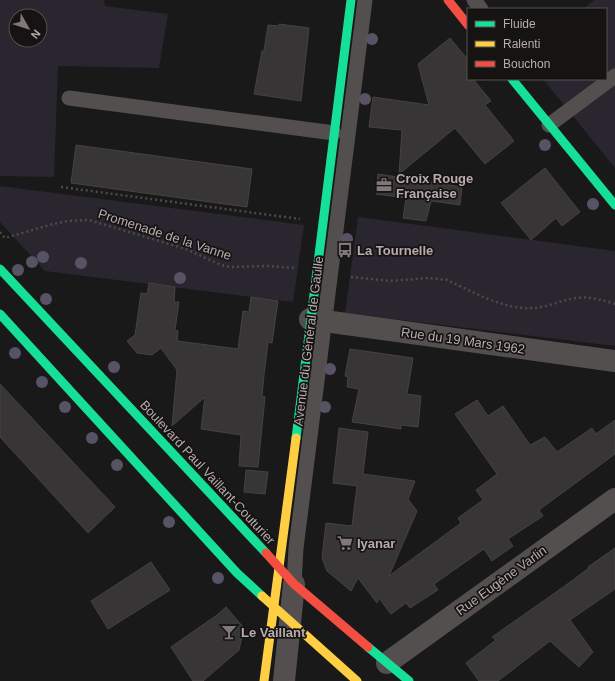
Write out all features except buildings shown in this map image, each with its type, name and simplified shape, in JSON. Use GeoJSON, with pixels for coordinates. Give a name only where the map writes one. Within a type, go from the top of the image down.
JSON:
{"type":"FeatureCollection","features":[{"type":"Feature","properties":{"kind":"main road","name":"Avenue du Général de Gaulle"},"geometry":{"type":"LineString","coordinates":[[318,320],[323,222],[351,0]]}},
{"type":"Feature","properties":{"kind":"main road"},"geometry":{"type":"LineString","coordinates":[[448,0],[467,23]]}},
{"type":"Feature","properties":{"kind":"main road"},"geometry":{"type":"LineString","coordinates":[[513,80],[615,205]]}},
{"type":"Feature","properties":{"kind":"main road","name":"Boulevard Paul Vaillant-Couturier"},"geometry":{"type":"LineString","coordinates":[[0,269],[250,535],[286,577],[409,681]]}},
{"type":"Feature","properties":{"kind":"main road"},"geometry":{"type":"LineString","coordinates":[[0,314],[237,573],[357,681]]}},
{"type":"Feature","properties":{"kind":"main road","name":"Avenue du Général de Gaulle"},"geometry":{"type":"LineString","coordinates":[[264,681],[273,607],[286,577]]}},
{"type":"Feature","properties":{"kind":"street","name":"Rue du 19 Mars 1962"},"geometry":{"type":"LineString","coordinates":[[318,320],[615,360]]}},
{"type":"Feature","properties":{"kind":"street","name":"Rue Eugène Varlin"},"geometry":{"type":"LineString","coordinates":[[387,663],[615,498]]}},
{"type":"Feature","properties":{"kind":"street","name":"Avenue du Général de Gaulle"},"geometry":{"type":"LineString","coordinates":[[284,681],[290,622],[286,577]]}},
{"type":"Feature","properties":{"kind":"lane","name":"Avenue du Général de Gaulle"},"geometry":{"type":"LineString","coordinates":[[286,577],[296,548],[318,320],[365,0]]}},
{"type":"Feature","properties":{"kind":"lane"},"geometry":{"type":"LineString","coordinates":[[549,125],[615,76]]}},
{"type":"Feature","properties":{"kind":"lane"},"geometry":{"type":"LineString","coordinates":[[69,98],[334,133]]}},
{"type":"Feature","properties":{"kind":"path"},"geometry":{"type":"LineString","coordinates":[[61,187],[323,222]]}},
{"type":"Feature","properties":{"kind":"path","name":"Promenade de la Vanne"},"geometry":{"type":"LineString","coordinates":[[0,232],[6,238],[53,224],[68,221],[89,220],[186,249],[221,265],[300,269]]}},
{"type":"Feature","properties":{"kind":"path"},"geometry":{"type":"LineString","coordinates":[[346,276],[391,281],[439,278],[447,280],[500,304],[517,307],[534,308],[582,297],[596,298],[615,304]]}},
{"type":"Feature","properties":{"kind":"shaded area"},"geometry":{"type":"Polygon","coordinates":[[[0,0],[104,0],[105,6],[168,14],[159,68],[58,66],[54,177],[0,176],[0,0]]]}},
{"type":"Feature","properties":{"kind":"shaded area"},"geometry":{"type":"Polygon","coordinates":[[[594,0],[615,0],[615,168],[544,80],[607,80],[607,8],[584,8],[594,0]]]}},
{"type":"Feature","properties":{"kind":"shaded area"},"geometry":{"type":"Polygon","coordinates":[[[0,186],[304,225],[293,302],[45,271],[0,222],[0,186]]]}},
{"type":"Feature","properties":{"kind":"shaded area"},"geometry":{"type":"Polygon","coordinates":[[[358,217],[615,251],[615,346],[345,313],[358,217]]]}},
{"type":"Feature","properties":{"kind":"traffic: fast"},"geometry":{"type":"LineString","coordinates":[[296,438],[351,0]]}},
{"type":"Feature","properties":{"kind":"traffic: fast"},"geometry":{"type":"LineString","coordinates":[[513,80],[615,205]]}},
{"type":"Feature","properties":{"kind":"traffic: fast"},"geometry":{"type":"LineString","coordinates":[[0,269],[266,553]]}},
{"type":"Feature","properties":{"kind":"traffic: fast"},"geometry":{"type":"LineString","coordinates":[[0,314],[237,573],[262,596]]}},
{"type":"Feature","properties":{"kind":"traffic: fast"},"geometry":{"type":"LineString","coordinates":[[368,647],[409,681]]}},
{"type":"Feature","properties":{"kind":"traffic: slow"},"geometry":{"type":"LineString","coordinates":[[264,681],[296,438]]}},
{"type":"Feature","properties":{"kind":"traffic: slow"},"geometry":{"type":"LineString","coordinates":[[262,596],[357,681]]}},
{"type":"Feature","properties":{"kind":"traffic: jam"},"geometry":{"type":"LineString","coordinates":[[448,0],[467,24]]}},
{"type":"Feature","properties":{"kind":"traffic: jam"},"geometry":{"type":"LineString","coordinates":[[266,553],[294,584],[368,647]]}},
{"type":"Feature","properties":{"kind":"place","name":"Croix Rouge Française"},"geometry":{"type":"Point","coordinates":[384,185]}},
{"type":"Feature","properties":{"kind":"place","name":"La Tournelle"},"geometry":{"type":"Point","coordinates":[345,250]}},
{"type":"Feature","properties":{"kind":"place","name":"Iyanar"},"geometry":{"type":"Point","coordinates":[345,543]}},
{"type":"Feature","properties":{"kind":"place","name":"Le Vaillant"},"geometry":{"type":"Point","coordinates":[229,632]}}]}
